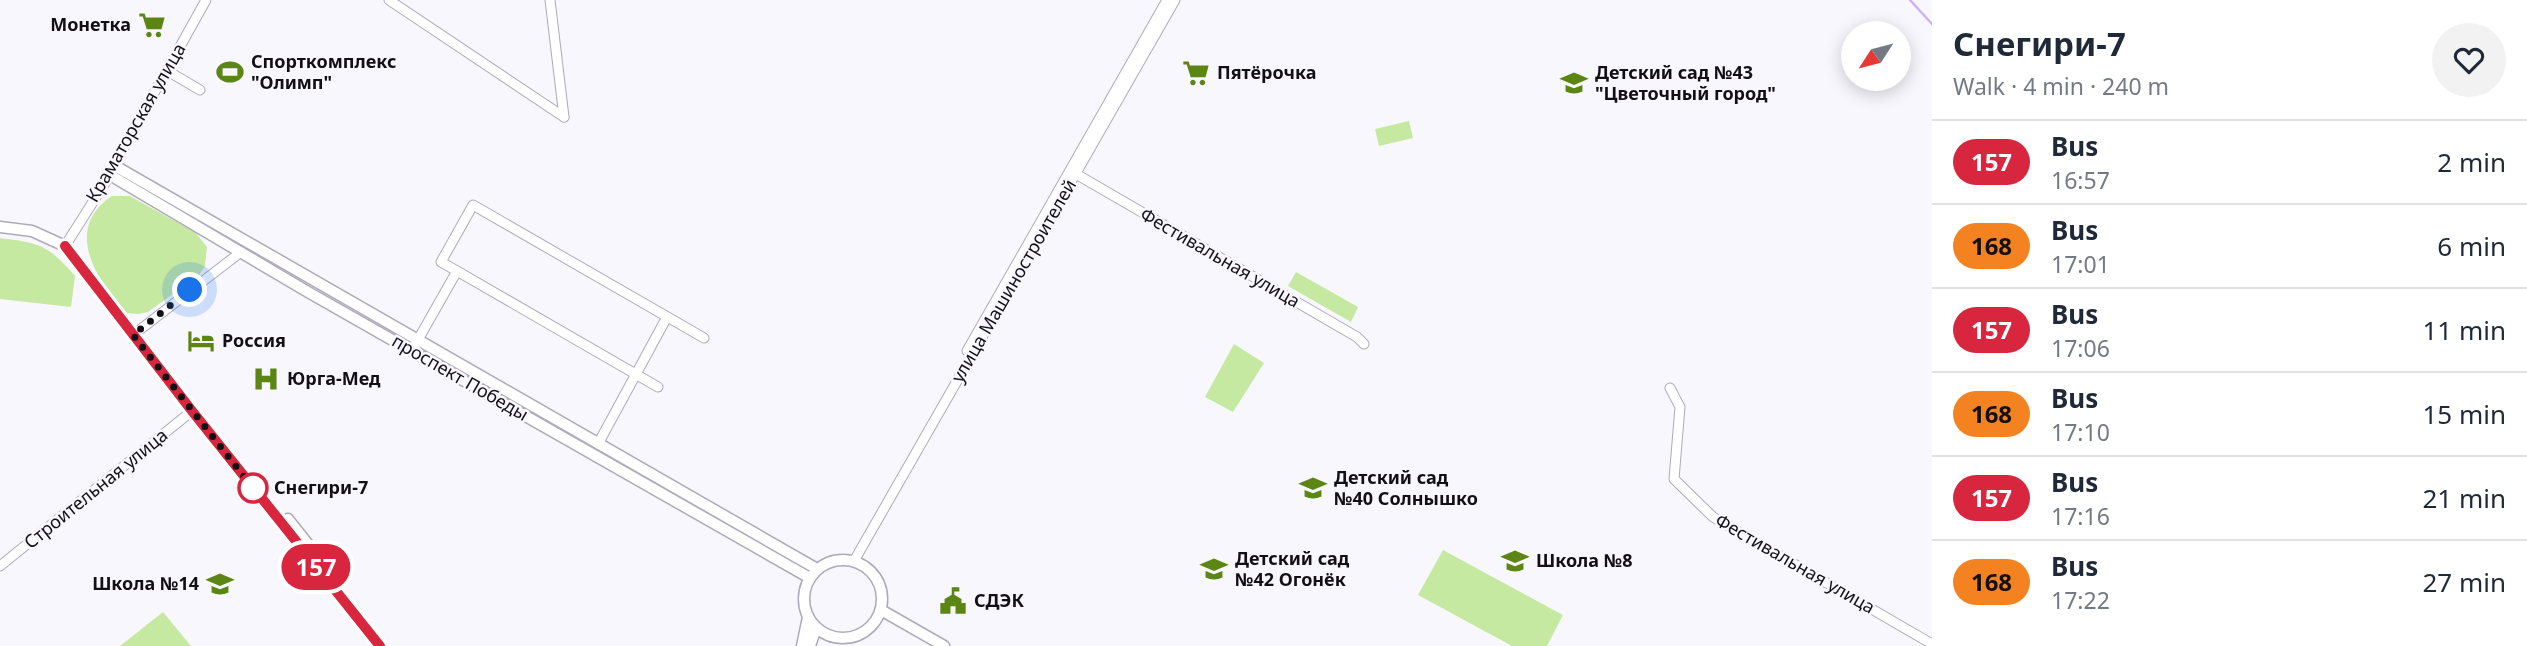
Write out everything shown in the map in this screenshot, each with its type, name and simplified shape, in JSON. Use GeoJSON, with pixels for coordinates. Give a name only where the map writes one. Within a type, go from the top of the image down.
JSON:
{"type":"FeatureCollection","features":[{"type":"Feature","properties":{"kind":"main road","name":"проспект Победы"},"geometry":{"type":"LineString","coordinates":[[113,170],[813,574]]}},
{"type":"Feature","properties":{"kind":"main road"},"geometry":{"type":"LineString","coordinates":[[0,227],[32,231],[65,246],[388,646]]}},
{"type":"Feature","properties":{"kind":"main road"},"geometry":{"type":"LineString","coordinates":[[135,333],[192,411],[380,646]]}},
{"type":"Feature","properties":{"kind":"main road"},"geometry":{"type":"LineString","coordinates":[[415,345],[598,444],[813,574]]}},
{"type":"Feature","properties":{"kind":"main road"},"geometry":{"type":"LineString","coordinates":[[851,561],[873,573],[879,583],[882,593],[880,613],[873,626],[863,634],[851,638],[826,635],[816,628],[808,617],[804,604],[805,591],[813,574],[827,563],[851,561]]}},
{"type":"Feature","properties":{"kind":"main road"},"geometry":{"type":"LineString","coordinates":[[880,613],[931,646]]}},
{"type":"Feature","properties":{"kind":"main road"},"geometry":{"type":"LineString","coordinates":[[880,613],[944,646]]}},
{"type":"Feature","properties":{"kind":"main road"},"geometry":{"type":"LineString","coordinates":[[803,646],[808,617]]}},
{"type":"Feature","properties":{"kind":"main road"},"geometry":{"type":"LineString","coordinates":[[810,646],[816,628]]}},
{"type":"Feature","properties":{"kind":"street","name":"Краматорская улица"},"geometry":{"type":"LineString","coordinates":[[65,246],[113,170],[206,0]]}},
{"type":"Feature","properties":{"kind":"street"},"geometry":{"type":"LineString","coordinates":[[389,0],[564,117],[550,0]]}},
{"type":"Feature","properties":{"kind":"street"},"geometry":{"type":"LineString","coordinates":[[851,561],[1167,0]]}},
{"type":"Feature","properties":{"kind":"street","name":"улица Машиностроителей"},"geometry":{"type":"LineString","coordinates":[[851,561],[1175,0]]}},
{"type":"Feature","properties":{"kind":"street"},"geometry":{"type":"LineString","coordinates":[[166,70],[200,90]]}},
{"type":"Feature","properties":{"kind":"street","name":"Фестивальная улица"},"geometry":{"type":"LineString","coordinates":[[1076,174],[1357,337],[1364,344]]}},
{"type":"Feature","properties":{"kind":"street"},"geometry":{"type":"LineString","coordinates":[[658,387],[441,262],[473,205],[704,338]]}},
{"type":"Feature","properties":{"kind":"street"},"geometry":{"type":"LineString","coordinates":[[135,333],[243,247]]}},
{"type":"Feature","properties":{"kind":"street"},"geometry":{"type":"LineString","coordinates":[[415,345],[457,271]]}},
{"type":"Feature","properties":{"kind":"street"},"geometry":{"type":"LineString","coordinates":[[598,444],[667,317]]}},
{"type":"Feature","properties":{"kind":"street","name":"Фестивальная улица"},"geometry":{"type":"LineString","coordinates":[[1670,388],[1680,407],[1674,479],[1698,504],[1713,517],[1932,644]]}},
{"type":"Feature","properties":{"kind":"street","name":"Строительная улица"},"geometry":{"type":"LineString","coordinates":[[0,566],[192,411]]}},
{"type":"Feature","properties":{"kind":"green space"},"geometry":{"type":"Polygon","coordinates":[[[1409,121],[1413,138],[1379,146],[1375,129],[1409,121]]]}},
{"type":"Feature","properties":{"kind":"green space"},"geometry":{"type":"Polygon","coordinates":[[[112,196],[130,196],[196,233],[207,247],[205,266],[199,275],[148,312],[127,313],[105,286],[90,255],[87,239],[89,224],[97,209],[112,196]]]}},
{"type":"Feature","properties":{"kind":"green space"},"geometry":{"type":"Polygon","coordinates":[[[0,238],[34,244],[58,258],[75,276],[71,307],[0,299],[0,238]]]}},
{"type":"Feature","properties":{"kind":"green space"},"geometry":{"type":"Polygon","coordinates":[[[1296,272],[1358,307],[1351,322],[1288,286],[1296,272]]]}},
{"type":"Feature","properties":{"kind":"green space"},"geometry":{"type":"Polygon","coordinates":[[[1234,344],[1264,363],[1233,412],[1205,397],[1234,344]]]}},
{"type":"Feature","properties":{"kind":"green space"},"geometry":{"type":"Polygon","coordinates":[[[1443,550],[1563,615],[1547,646],[1512,646],[1418,595],[1443,550]]]}},
{"type":"Feature","properties":{"kind":"green space"},"geometry":{"type":"Polygon","coordinates":[[[163,612],[191,646],[120,646],[163,612]]]}},
{"type":"Feature","properties":{"kind":"waterway"},"geometry":{"type":"LineString","coordinates":[[1910,0],[1932,24]]}},
{"type":"Feature","properties":{"kind":"bus line","name":"157"},"geometry":{"type":"LineString","coordinates":[[65,246],[192,411],[380,646]]}},
{"type":"Feature","properties":{"kind":"place","name":"Монетка"},"geometry":{"type":"Point","coordinates":[152,25]}},
{"type":"Feature","properties":{"kind":"place","name":"Спорткомплекс \"Олимп\""},"geometry":{"type":"Point","coordinates":[230,72]}},
{"type":"Feature","properties":{"kind":"place","name":"Пятёрочка"},"geometry":{"type":"Point","coordinates":[1196,73]}},
{"type":"Feature","properties":{"kind":"place","name":"Детский сад №43 \"Цветочный город\""},"geometry":{"type":"Point","coordinates":[1574,83]}},
{"type":"Feature","properties":{"kind":"place","name":"Россия"},"geometry":{"type":"Point","coordinates":[201,341]}},
{"type":"Feature","properties":{"kind":"place","name":"Юрга-Мед"},"geometry":{"type":"Point","coordinates":[266,379]}},
{"type":"Feature","properties":{"kind":"place","name":"Снегири-7"},"geometry":{"type":"Point","coordinates":[253,488]}},
{"type":"Feature","properties":{"kind":"place","name":"Детский сад №40 Солнышко"},"geometry":{"type":"Point","coordinates":[1313,488]}},
{"type":"Feature","properties":{"kind":"place","name":"Школа №8"},"geometry":{"type":"Point","coordinates":[1515,561]}},
{"type":"Feature","properties":{"kind":"place","name":"Детский сад №42 Огонёк"},"geometry":{"type":"Point","coordinates":[1214,569]}},
{"type":"Feature","properties":{"kind":"place","name":"Школа №14"},"geometry":{"type":"Point","coordinates":[220,584]}},
{"type":"Feature","properties":{"kind":"place","name":"СДЭК"},"geometry":{"type":"Point","coordinates":[953,601]}},
{"type":"Feature","properties":{"kind":"route"},"geometry":{"type":"LineString","coordinates":[[190,290],[133,335],[253,488]]}}]}
